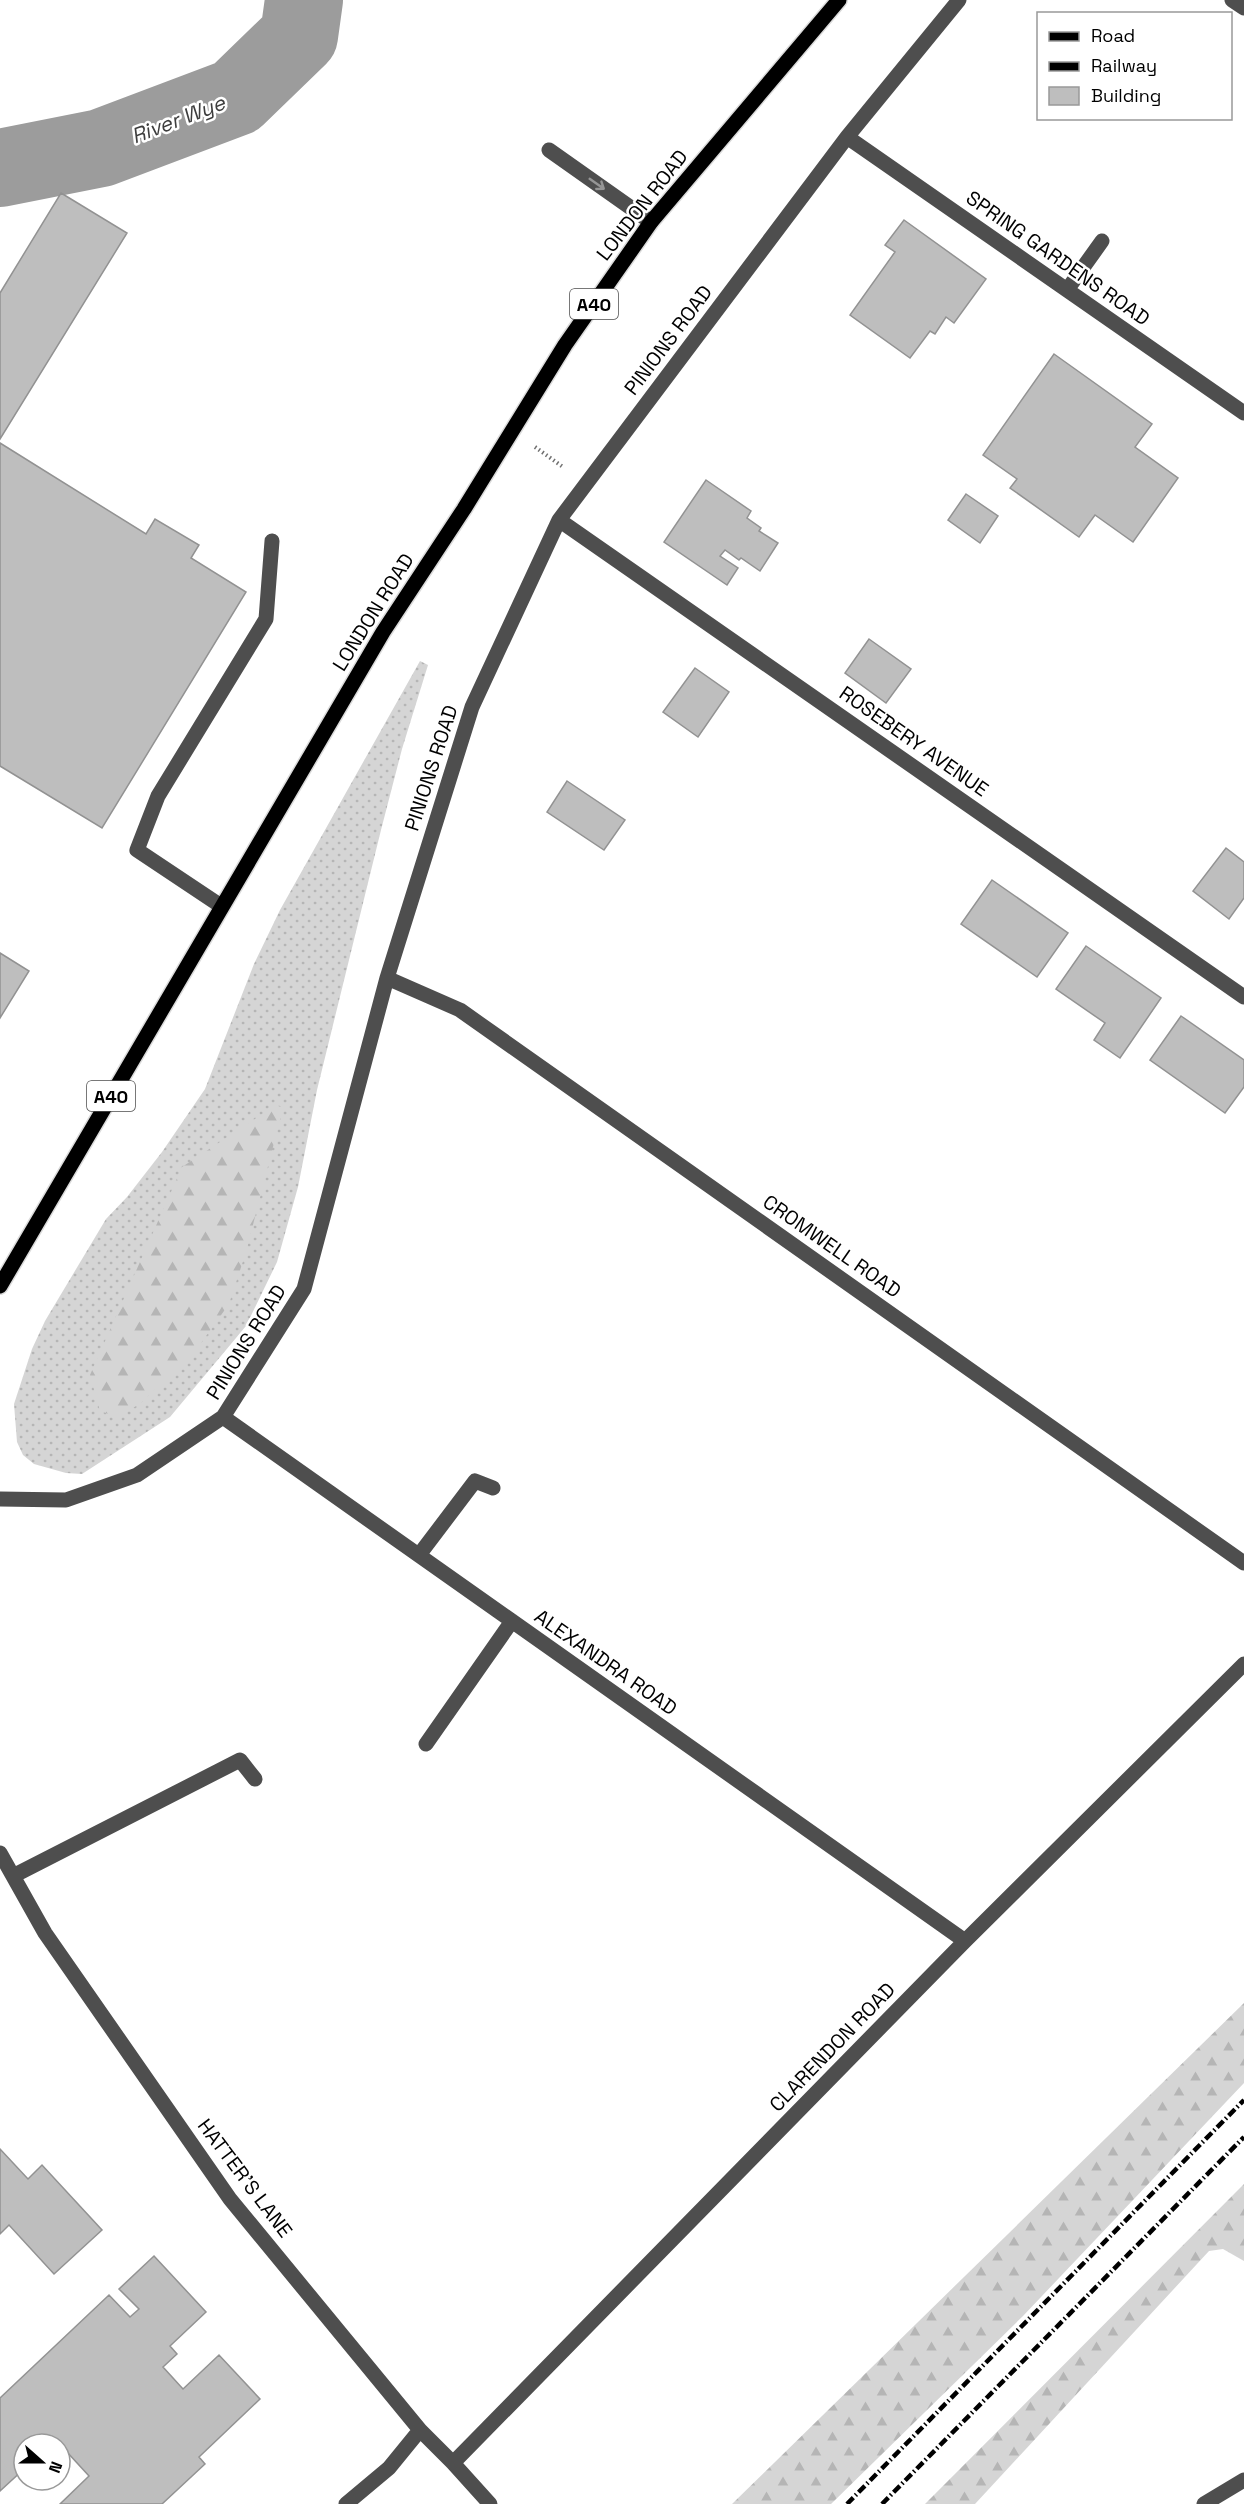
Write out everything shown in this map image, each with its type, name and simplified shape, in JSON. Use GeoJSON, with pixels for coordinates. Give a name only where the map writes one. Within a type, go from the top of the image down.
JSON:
{"type":"FeatureCollection","features":[{"type":"Feature","properties":{"kind":"main road","name":"LONDON ROAD"},"geometry":{"type":"LineString","coordinates":[[0,1286],[383,632],[513,431],[565,345],[651,222],[839,0]]}},
{"type":"Feature","properties":{"kind":"street","name":"PINIONS ROAD"},"geometry":{"type":"LineString","coordinates":[[0,1499],[66,1500],[137,1475],[223,1417],[304,1289],[387,978],[472,707],[559,520],[847,137],[959,0]]}},
{"type":"Feature","properties":{"kind":"street"},"geometry":{"type":"LineString","coordinates":[[1232,0],[1244,9]]}},
{"type":"Feature","properties":{"kind":"street","name":"SPRING GARDENS ROAD"},"geometry":{"type":"LineString","coordinates":[[847,137],[1244,414]]}},
{"type":"Feature","properties":{"kind":"street"},"geometry":{"type":"LineString","coordinates":[[549,150],[651,222]]}},
{"type":"Feature","properties":{"kind":"street"},"geometry":{"type":"LineString","coordinates":[[1067,290],[1102,241]]}},
{"type":"Feature","properties":{"kind":"street","name":"ROSEBERY AVENUE"},"geometry":{"type":"LineString","coordinates":[[559,520],[1244,997]]}},
{"type":"Feature","properties":{"kind":"street"},"geometry":{"type":"LineString","coordinates":[[221,906],[137,850],[158,795],[266,619],[272,542]]}},
{"type":"Feature","properties":{"kind":"street","name":"CROMWELL ROAD"},"geometry":{"type":"LineString","coordinates":[[387,978],[460,1010],[1244,1563]]}},
{"type":"Feature","properties":{"kind":"street","name":"ALEXANDRA ROAD"},"geometry":{"type":"LineString","coordinates":[[223,1417],[965,1941]]}},
{"type":"Feature","properties":{"kind":"street"},"geometry":{"type":"LineString","coordinates":[[419,1556],[475,1481],[493,1488]]}},
{"type":"Feature","properties":{"kind":"street"},"geometry":{"type":"LineString","coordinates":[[426,1743],[512,1621]]}},
{"type":"Feature","properties":{"kind":"street","name":"CLARENDON ROAD"},"geometry":{"type":"LineString","coordinates":[[453,2463],[965,1941],[1244,1664]]}},
{"type":"Feature","properties":{"kind":"street"},"geometry":{"type":"LineString","coordinates":[[13,1876],[240,1760],[255,1779]]}},
{"type":"Feature","properties":{"kind":"street","name":"HATTER'S LANE"},"geometry":{"type":"LineString","coordinates":[[0,1853],[45,1933],[230,2199],[420,2430],[490,2504]]}},
{"type":"Feature","properties":{"kind":"street"},"geometry":{"type":"LineString","coordinates":[[346,2504],[389,2468],[420,2430]]}},
{"type":"Feature","properties":{"kind":"street"},"geometry":{"type":"LineString","coordinates":[[1204,2504],[1244,2480]]}},
{"type":"Feature","properties":{"kind":"path"},"geometry":{"type":"LineString","coordinates":[[513,431],[586,484]]}},
{"type":"Feature","properties":{"kind":"green space"},"geometry":{"type":"Polygon","coordinates":[[[420,661],[428,665],[402,749],[381,830],[317,1090],[298,1187],[277,1262],[246,1326],[170,1417],[82,1474],[66,1473],[34,1464],[23,1455],[17,1442],[14,1404],[32,1349],[45,1321],[106,1219],[127,1197],[162,1152],[205,1089],[254,964],[280,910],[420,661]]]}},
{"type":"Feature","properties":{"kind":"green space"},"geometry":{"type":"Polygon","coordinates":[[[276,1105],[283,1108],[246,1252],[229,1304],[196,1350],[141,1403],[118,1417],[100,1411],[90,1375],[182,1167],[276,1105]]]}},
{"type":"Feature","properties":{"kind":"green space"},"geometry":{"type":"Polygon","coordinates":[[[1244,2003],[1244,2083],[1023,2316],[831,2504],[732,2504],[1244,2003]]]}},
{"type":"Feature","properties":{"kind":"green space"},"geometry":{"type":"Polygon","coordinates":[[[1244,2184],[1244,2261],[1223,2249],[1209,2251],[975,2504],[925,2504],[1244,2184]]]}},
{"type":"Feature","properties":{"kind":"building"},"geometry":{"type":"Polygon","coordinates":[[[61,193],[127,233],[0,439],[0,293],[61,193]]]}},
{"type":"Feature","properties":{"kind":"building"},"geometry":{"type":"Polygon","coordinates":[[[904,220],[986,279],[954,323],[946,317],[935,334],[930,331],[910,358],[850,315],[895,252],[885,245],[904,220]]]}},
{"type":"Feature","properties":{"kind":"building"},"geometry":{"type":"Polygon","coordinates":[[[1054,354],[1152,424],[1135,447],[1178,478],[1133,542],[1095,515],[1079,537],[1010,488],[1017,479],[983,455],[1054,354]]]}},
{"type":"Feature","properties":{"kind":"building"},"geometry":{"type":"Polygon","coordinates":[[[0,443],[146,534],[155,519],[199,545],[191,558],[246,592],[102,828],[0,766],[0,443]]]}},
{"type":"Feature","properties":{"kind":"building"},"geometry":{"type":"Polygon","coordinates":[[[706,480],[751,511],[747,518],[761,528],[759,531],[778,543],[760,571],[725,550],[720,556],[738,568],[727,585],[664,542],[706,480]]]}},
{"type":"Feature","properties":{"kind":"building"},"geometry":{"type":"Polygon","coordinates":[[[966,494],[998,516],[980,543],[948,520],[966,494]]]}},
{"type":"Feature","properties":{"kind":"building"},"geometry":{"type":"Polygon","coordinates":[[[869,639],[911,669],[886,703],[845,673],[869,639]]]}},
{"type":"Feature","properties":{"kind":"building"},"geometry":{"type":"Polygon","coordinates":[[[695,668],[729,692],[698,737],[663,712],[695,668]]]}},
{"type":"Feature","properties":{"kind":"building"},"geometry":{"type":"Polygon","coordinates":[[[567,781],[625,820],[604,850],[547,812],[567,781]]]}},
{"type":"Feature","properties":{"kind":"building"},"geometry":{"type":"Polygon","coordinates":[[[1226,848],[1244,862],[1244,898],[1229,919],[1193,891],[1226,848]]]}},
{"type":"Feature","properties":{"kind":"building"},"geometry":{"type":"Polygon","coordinates":[[[992,880],[1068,933],[1037,977],[961,924],[992,880]]]}},
{"type":"Feature","properties":{"kind":"building"},"geometry":{"type":"Polygon","coordinates":[[[1086,946],[1161,998],[1120,1058],[1094,1040],[1105,1023],[1056,989],[1086,946]]]}},
{"type":"Feature","properties":{"kind":"building"},"geometry":{"type":"Polygon","coordinates":[[[0,953],[29,971],[0,1018],[0,953]]]}},
{"type":"Feature","properties":{"kind":"building"},"geometry":{"type":"Polygon","coordinates":[[[1181,1016],[1244,1060],[1244,1087],[1225,1113],[1150,1060],[1181,1016]]]}},
{"type":"Feature","properties":{"kind":"building"},"geometry":{"type":"Polygon","coordinates":[[[0,2149],[28,2179],[42,2165],[102,2230],[54,2274],[9,2225],[0,2234],[0,2149]]]}},
{"type":"Feature","properties":{"kind":"building"},"geometry":{"type":"Polygon","coordinates":[[[154,2256],[206,2312],[170,2346],[177,2354],[163,2367],[183,2389],[219,2355],[260,2399],[199,2457],[205,2464],[162,2504],[60,2504],[89,2476],[72,2458],[72,2432],[12,2432],[12,2480],[0,2491],[0,2398],[109,2295],[130,2317],[139,2309],[119,2289],[154,2256]]]}},
{"type":"Feature","properties":{"kind":"waterway","name":"River Wye"},"geometry":{"type":"LineString","coordinates":[[0,168],[101,148],[236,97],[299,36],[304,0]]}},
{"type":"Feature","properties":{"kind":"railway"},"geometry":{"type":"LineString","coordinates":[[847,2504],[1244,2100]]}},
{"type":"Feature","properties":{"kind":"railway"},"geometry":{"type":"LineString","coordinates":[[882,2504],[1244,2137]]}}]}
